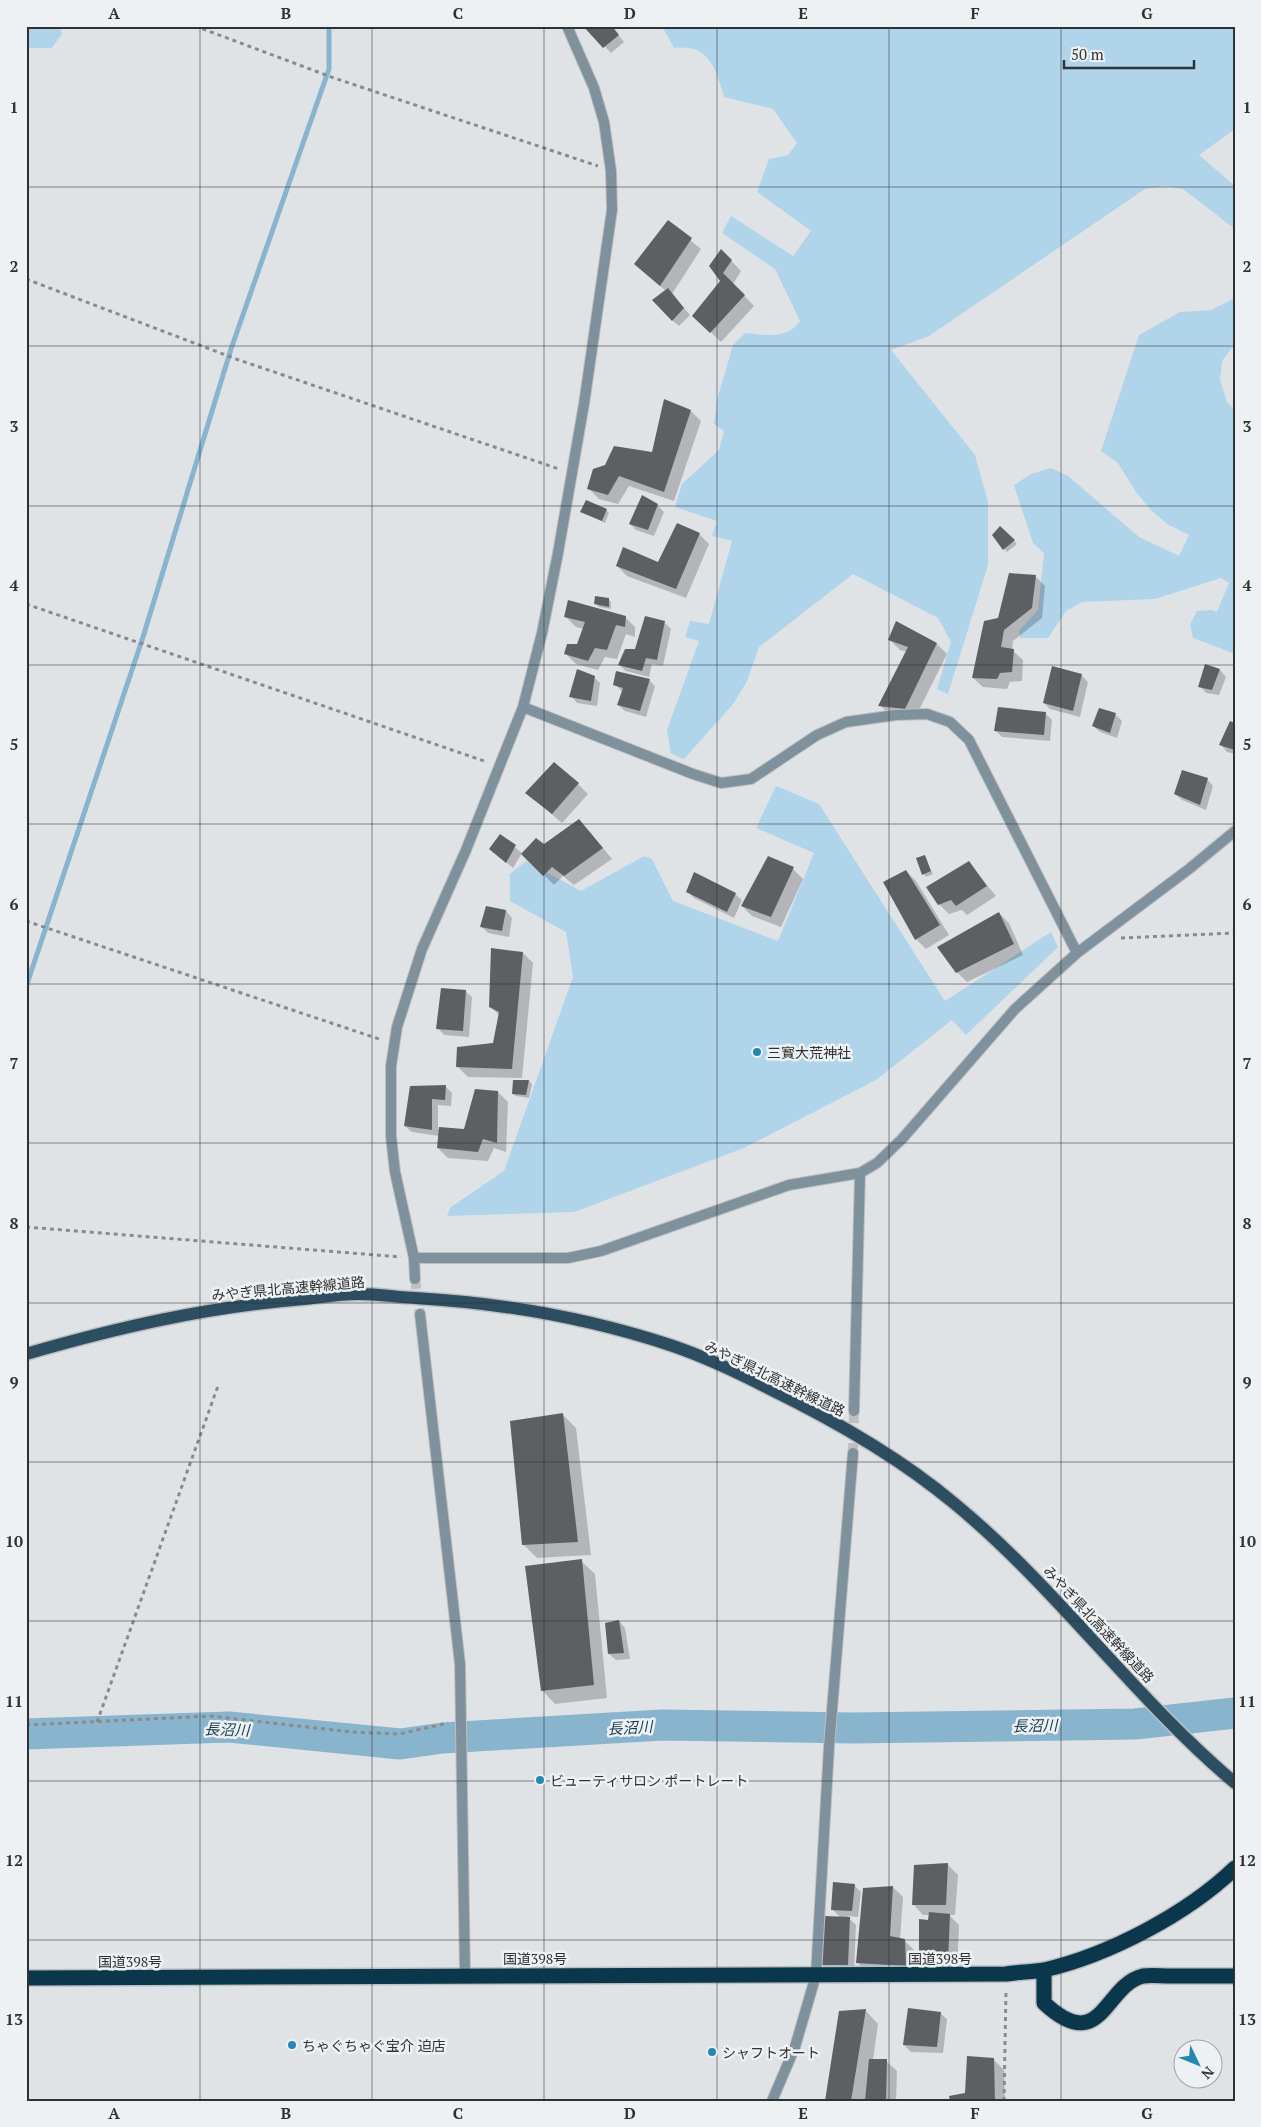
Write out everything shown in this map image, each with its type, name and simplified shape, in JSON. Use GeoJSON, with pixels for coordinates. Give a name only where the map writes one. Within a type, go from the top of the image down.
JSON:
{"type":"FeatureCollection","features":[{"type":"Feature","properties":{"kind":"highway","name":"国道398号"},"geometry":{"type":"LineString","coordinates":[[26,1978],[465,1974],[1006,1974],[1044,1970],[1124,1940],[1158,1923],[1195,1900],[1235,1868]]}},
{"type":"Feature","properties":{"kind":"highway"},"geometry":{"type":"LineString","coordinates":[[1044,1970],[1044,2003],[1059,2017],[1081,2022],[1097,2018],[1128,1984],[1142,1976],[1235,1976]]}},
{"type":"Feature","properties":{"kind":"main road","name":"みやぎ県北高速幹線道路"},"geometry":{"type":"LineString","coordinates":[[26,1354],[192,1312],[358,1294],[451,1300],[532,1310],[607,1327],[674,1346],[731,1369],[812,1409],[886,1453],[954,1503],[1017,1558],[1127,1678],[1235,1783]]}},
{"type":"Feature","properties":{"kind":"street"},"geometry":{"type":"LineString","coordinates":[[415,1278],[414,1258],[395,1172],[390,1136],[389,1102],[394,1044],[406,996],[422,949],[466,850],[523,707],[546,615],[571,473],[612,210],[610,171],[604,122],[594,88],[567,26]]}},
{"type":"Feature","properties":{"kind":"street"},"geometry":{"type":"LineString","coordinates":[[523,707],[693,774],[721,783],[751,779],[817,735],[846,722],[927,714],[950,722],[969,740],[1077,953]]}},
{"type":"Feature","properties":{"kind":"street"},"geometry":{"type":"LineString","coordinates":[[414,1258],[568,1258],[593,1253],[788,1185],[860,1173],[877,1163],[902,1139],[1015,1009],[1077,953],[1189,869],[1235,830]]}},
{"type":"Feature","properties":{"kind":"street"},"geometry":{"type":"LineString","coordinates":[[854,1411],[860,1173]]}},
{"type":"Feature","properties":{"kind":"street"},"geometry":{"type":"LineString","coordinates":[[420,1314],[457,1635],[465,1974]]}},
{"type":"Feature","properties":{"kind":"street"},"geometry":{"type":"LineString","coordinates":[[772,2101],[795,2047],[816,1975],[829,1747],[853,1453]]}},
{"type":"Feature","properties":{"kind":"path"},"geometry":{"type":"LineString","coordinates":[[195,26],[334,78],[610,171]]}},
{"type":"Feature","properties":{"kind":"path"},"geometry":{"type":"LineString","coordinates":[[26,279],[236,359],[571,473]]}},
{"type":"Feature","properties":{"kind":"path"},"geometry":{"type":"LineString","coordinates":[[26,604],[499,766]]}},
{"type":"Feature","properties":{"kind":"path"},"geometry":{"type":"LineString","coordinates":[[26,921],[394,1044]]}},
{"type":"Feature","properties":{"kind":"path"},"geometry":{"type":"LineString","coordinates":[[1096,939],[1235,933]]}},
{"type":"Feature","properties":{"kind":"path"},"geometry":{"type":"LineString","coordinates":[[26,1227],[414,1258]]}},
{"type":"Feature","properties":{"kind":"path"},"geometry":{"type":"LineString","coordinates":[[97,1722],[218,1386]]}},
{"type":"Feature","properties":{"kind":"path"},"geometry":{"type":"LineString","coordinates":[[26,1724],[210,1716],[351,1732],[399,1734],[460,1721]]}},
{"type":"Feature","properties":{"kind":"path"},"geometry":{"type":"LineString","coordinates":[[1004,2101],[1006,1974]]}},
{"type":"Feature","properties":{"kind":"shaded area"},"geometry":{"type":"Polygon","coordinates":[[[26,26],[59,26],[62,34],[52,48],[26,48],[26,26]]]}},
{"type":"Feature","properties":{"kind":"shaded area"},"geometry":{"type":"Polygon","coordinates":[[[662,26],[1235,26],[1235,129],[1199,155],[1235,186],[1235,229],[1183,189],[1167,186],[1145,189],[929,336],[891,350],[975,455],[988,502],[988,565],[948,694],[937,689],[951,642],[938,618],[853,574],[759,647],[747,681],[734,703],[684,759],[671,754],[667,730],[699,641],[685,637],[690,621],[709,624],[732,541],[712,536],[717,521],[675,507],[682,484],[719,450],[724,431],[714,424],[717,400],[733,345],[745,333],[782,334],[795,327],[800,321],[775,269],[722,233],[731,216],[793,256],[811,231],[757,192],[769,159],[788,155],[797,143],[773,109],[724,97],[718,77],[709,60],[695,50],[674,48],[662,26]]]}},
{"type":"Feature","properties":{"kind":"shaded area"},"geometry":{"type":"Polygon","coordinates":[[[1235,298],[1235,344],[1222,361],[1220,380],[1227,402],[1235,410],[1235,654],[1193,638],[1190,624],[1197,611],[1212,610],[1217,612],[1229,583],[1221,578],[1155,599],[1082,602],[1066,611],[1048,638],[1020,638],[1019,631],[1038,610],[1044,553],[1033,543],[1014,485],[1031,474],[1051,468],[1068,476],[1139,537],[1179,556],[1189,535],[1167,524],[1150,509],[1136,492],[1118,463],[1101,451],[1139,335],[1180,312],[1211,310],[1235,298]]]}},
{"type":"Feature","properties":{"kind":"shaded area"},"geometry":{"type":"Polygon","coordinates":[[[776,786],[819,804],[945,1001],[1051,932],[1058,947],[966,1035],[952,1020],[876,1080],[744,1148],[574,1212],[447,1216],[451,1207],[504,1171],[573,977],[566,932],[510,901],[510,874],[526,861],[581,891],[644,856],[652,859],[673,901],[778,941],[814,853],[756,828],[776,786]]]}},
{"type":"Feature","properties":{"kind":"building"},"geometry":{"type":"Polygon","coordinates":[[[583,26],[612,26],[619,35],[603,48],[583,26]]]}},
{"type":"Feature","properties":{"kind":"building"},"geometry":{"type":"Polygon","coordinates":[[[668,220],[692,238],[660,286],[634,264],[668,220]]]}},
{"type":"Feature","properties":{"kind":"building"},"geometry":{"type":"Polygon","coordinates":[[[721,249],[732,260],[723,273],[745,295],[710,333],[692,316],[720,281],[709,266],[721,249]]]}},
{"type":"Feature","properties":{"kind":"building"},"geometry":{"type":"Polygon","coordinates":[[[668,288],[684,308],[672,321],[652,300],[668,288]]]}},
{"type":"Feature","properties":{"kind":"building"},"geometry":{"type":"Polygon","coordinates":[[[664,399],[691,410],[664,492],[619,476],[608,495],[587,489],[593,469],[605,465],[614,446],[652,452],[664,399]]]}},
{"type":"Feature","properties":{"kind":"building"},"geometry":{"type":"Polygon","coordinates":[[[642,495],[658,504],[648,530],[629,524],[642,495]]]}},
{"type":"Feature","properties":{"kind":"building"},"geometry":{"type":"Polygon","coordinates":[[[586,500],[607,509],[602,521],[580,512],[586,500]]]}},
{"type":"Feature","properties":{"kind":"building"},"geometry":{"type":"Polygon","coordinates":[[[677,523],[700,533],[676,589],[616,566],[623,547],[658,562],[677,523]]]}},
{"type":"Feature","properties":{"kind":"building"},"geometry":{"type":"Polygon","coordinates":[[[1000,526],[1015,540],[1003,550],[992,535],[1000,526]]]}},
{"type":"Feature","properties":{"kind":"building"},"geometry":{"type":"Polygon","coordinates":[[[1009,573],[1036,575],[1032,608],[1004,630],[1001,647],[1014,649],[1012,672],[1000,673],[997,679],[972,678],[984,621],[998,618],[1009,573]]]}},
{"type":"Feature","properties":{"kind":"building"},"geometry":{"type":"Polygon","coordinates":[[[595,596],[609,598],[609,607],[594,604],[595,596]]]}},
{"type":"Feature","properties":{"kind":"building"},"geometry":{"type":"Polygon","coordinates":[[[568,600],[626,616],[625,627],[616,625],[607,650],[595,648],[588,661],[564,654],[567,644],[577,644],[585,622],[564,617],[568,600]]]}},
{"type":"Feature","properties":{"kind":"building"},"geometry":{"type":"Polygon","coordinates":[[[645,616],[665,621],[657,660],[646,658],[642,671],[618,665],[625,649],[635,649],[645,616]]]}},
{"type":"Feature","properties":{"kind":"building"},"geometry":{"type":"Polygon","coordinates":[[[896,621],[937,643],[905,709],[878,706],[908,647],[888,640],[896,621]]]}},
{"type":"Feature","properties":{"kind":"building"},"geometry":{"type":"Polygon","coordinates":[[[1205,664],[1220,669],[1212,690],[1198,687],[1205,664]]]}},
{"type":"Feature","properties":{"kind":"building"},"geometry":{"type":"Polygon","coordinates":[[[1052,666],[1082,674],[1073,711],[1043,703],[1052,666]]]}},
{"type":"Feature","properties":{"kind":"building"},"geometry":{"type":"Polygon","coordinates":[[[577,669],[595,676],[591,701],[569,697],[577,669]]]}},
{"type":"Feature","properties":{"kind":"building"},"geometry":{"type":"Polygon","coordinates":[[[616,671],[650,679],[640,711],[617,705],[623,688],[613,685],[616,671]]]}},
{"type":"Feature","properties":{"kind":"building"},"geometry":{"type":"Polygon","coordinates":[[[998,707],[1046,712],[1044,735],[994,731],[998,707]]]}},
{"type":"Feature","properties":{"kind":"building"},"geometry":{"type":"Polygon","coordinates":[[[1099,708],[1116,713],[1110,733],[1092,726],[1099,708]]]}},
{"type":"Feature","properties":{"kind":"building"},"geometry":{"type":"Polygon","coordinates":[[[1230,721],[1235,723],[1235,750],[1219,745],[1230,721]]]}},
{"type":"Feature","properties":{"kind":"building"},"geometry":{"type":"Polygon","coordinates":[[[554,762],[579,783],[552,814],[525,793],[554,762]]]}},
{"type":"Feature","properties":{"kind":"building"},"geometry":{"type":"Polygon","coordinates":[[[1182,770],[1208,778],[1200,805],[1174,794],[1182,770]]]}},
{"type":"Feature","properties":{"kind":"building"},"geometry":{"type":"Polygon","coordinates":[[[579,819],[603,848],[564,876],[552,867],[543,876],[521,854],[536,838],[544,844],[579,819]]]}},
{"type":"Feature","properties":{"kind":"building"},"geometry":{"type":"Polygon","coordinates":[[[500,834],[516,845],[506,863],[489,849],[500,834]]]}},
{"type":"Feature","properties":{"kind":"building"},"geometry":{"type":"Polygon","coordinates":[[[925,855],[931,871],[922,875],[916,858],[925,855]]]}},
{"type":"Feature","properties":{"kind":"building"},"geometry":{"type":"Polygon","coordinates":[[[768,856],[794,867],[771,917],[741,906],[768,856]]]}},
{"type":"Feature","properties":{"kind":"building"},"geometry":{"type":"Polygon","coordinates":[[[969,861],[987,886],[956,906],[951,900],[938,905],[926,887],[969,861]]]}},
{"type":"Feature","properties":{"kind":"building"},"geometry":{"type":"Polygon","coordinates":[[[906,870],[940,925],[915,940],[883,882],[906,870]]]}},
{"type":"Feature","properties":{"kind":"building"},"geometry":{"type":"Polygon","coordinates":[[[694,872],[736,893],[727,912],[686,892],[694,872]]]}},
{"type":"Feature","properties":{"kind":"building"},"geometry":{"type":"Polygon","coordinates":[[[486,906],[506,910],[502,931],[480,927],[486,906]]]}},
{"type":"Feature","properties":{"kind":"building"},"geometry":{"type":"Polygon","coordinates":[[[999,912],[1014,944],[956,973],[937,947],[999,912]]]}},
{"type":"Feature","properties":{"kind":"building"},"geometry":{"type":"Polygon","coordinates":[[[491,948],[523,952],[512,1069],[456,1067],[457,1047],[493,1043],[499,1012],[489,1007],[491,948]]]}},
{"type":"Feature","properties":{"kind":"building"},"geometry":{"type":"Polygon","coordinates":[[[441,988],[466,990],[463,1031],[436,1029],[441,988]]]}},
{"type":"Feature","properties":{"kind":"building"},"geometry":{"type":"Polygon","coordinates":[[[513,1080],[529,1080],[526,1095],[512,1094],[513,1080]]]}},
{"type":"Feature","properties":{"kind":"building"},"geometry":{"type":"Polygon","coordinates":[[[446,1085],[445,1100],[432,1099],[432,1130],[404,1126],[410,1086],[446,1085]]]}},
{"type":"Feature","properties":{"kind":"building"},"geometry":{"type":"Polygon","coordinates":[[[475,1089],[498,1091],[497,1143],[483,1139],[478,1152],[437,1148],[439,1127],[464,1129],[475,1089]]]}},
{"type":"Feature","properties":{"kind":"building"},"geometry":{"type":"Polygon","coordinates":[[[563,1413],[578,1542],[522,1545],[510,1421],[563,1413]]]}},
{"type":"Feature","properties":{"kind":"building"},"geometry":{"type":"Polygon","coordinates":[[[582,1559],[594,1685],[541,1691],[525,1566],[582,1559]]]}},
{"type":"Feature","properties":{"kind":"building"},"geometry":{"type":"Polygon","coordinates":[[[619,1620],[624,1653],[608,1654],[605,1623],[619,1620]]]}},
{"type":"Feature","properties":{"kind":"building"},"geometry":{"type":"Polygon","coordinates":[[[948,1863],[946,1905],[912,1905],[914,1865],[948,1863]]]}},
{"type":"Feature","properties":{"kind":"building"},"geometry":{"type":"Polygon","coordinates":[[[833,1882],[855,1884],[852,1911],[831,1910],[833,1882]]]}},
{"type":"Feature","properties":{"kind":"building"},"geometry":{"type":"Polygon","coordinates":[[[893,1886],[890,1936],[905,1939],[906,1966],[856,1963],[863,1888],[893,1886]]]}},
{"type":"Feature","properties":{"kind":"building"},"geometry":{"type":"Polygon","coordinates":[[[929,1912],[950,1914],[948,1962],[919,1964],[919,1919],[928,1920],[929,1912]]]}},
{"type":"Feature","properties":{"kind":"building"},"geometry":{"type":"Polygon","coordinates":[[[824,1916],[850,1917],[848,1965],[821,1965],[824,1916]]]}},
{"type":"Feature","properties":{"kind":"building"},"geometry":{"type":"Polygon","coordinates":[[[908,2008],[941,2012],[937,2047],[903,2045],[908,2008]]]}},
{"type":"Feature","properties":{"kind":"building"},"geometry":{"type":"Polygon","coordinates":[[[866,2009],[851,2101],[825,2101],[839,2011],[866,2009]]]}},
{"type":"Feature","properties":{"kind":"building"},"geometry":{"type":"Polygon","coordinates":[[[967,2056],[994,2058],[995,2101],[950,2101],[949,2096],[965,2093],[967,2056]]]}},
{"type":"Feature","properties":{"kind":"building"},"geometry":{"type":"Polygon","coordinates":[[[869,2059],[887,2059],[886,2101],[865,2101],[869,2059]]]}},
{"type":"Feature","properties":{"kind":"waterway"},"geometry":{"type":"LineString","coordinates":[[26,987],[143,637],[231,349],[329,69],[329,26]]}},
{"type":"Feature","properties":{"kind":"waterway","name":"長沼川"},"geometry":{"type":"LineString","coordinates":[[26,1734],[229,1727],[400,1744],[443,1738],[662,1725],[852,1728],[1135,1724],[1235,1713]]}},
{"type":"Feature","properties":{"kind":"tunnel"},"geometry":{"type":"LineString","coordinates":[[415,1279],[420,1314]]}},
{"type":"Feature","properties":{"kind":"tunnel"},"geometry":{"type":"LineString","coordinates":[[853,1453],[854,1411]]}},
{"type":"Feature","properties":{"kind":"place","name":"三寳大荒神社"},"geometry":{"type":"Point","coordinates":[757,1052]}},
{"type":"Feature","properties":{"kind":"place","name":"ビューティサロン ポートレート"},"geometry":{"type":"Point","coordinates":[540,1780]}},
{"type":"Feature","properties":{"kind":"place","name":"ちゃぐちゃぐ宝介 迫店"},"geometry":{"type":"Point","coordinates":[292,2045]}},
{"type":"Feature","properties":{"kind":"place","name":"シャフトオート"},"geometry":{"type":"Point","coordinates":[712,2052]}}]}
